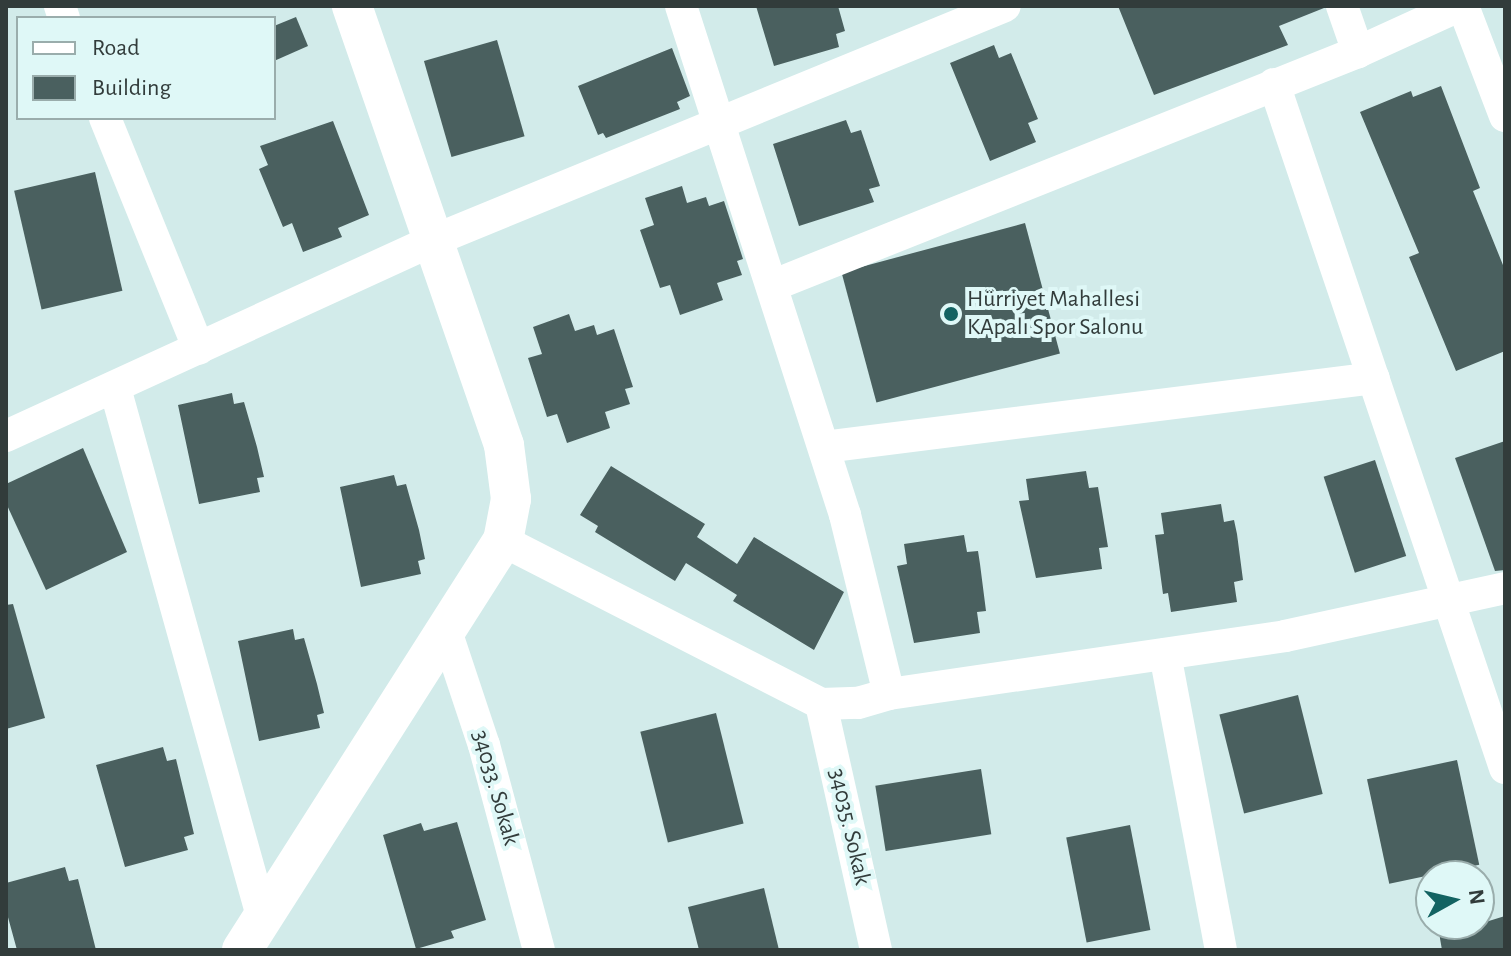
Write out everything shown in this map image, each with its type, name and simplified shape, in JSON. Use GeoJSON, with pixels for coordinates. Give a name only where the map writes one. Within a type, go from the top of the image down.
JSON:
{"type":"FeatureCollection","features":[{"type":"Feature","properties":{"kind":"street"},"geometry":{"type":"LineString","coordinates":[[242,950],[503,541],[511,499],[504,445],[352,6]]}},
{"type":"Feature","properties":{"kind":"street"},"geometry":{"type":"LineString","coordinates":[[681,6],[722,124],[824,447],[889,694]]}},
{"type":"Feature","properties":{"kind":"street"},"geometry":{"type":"LineString","coordinates":[[6,436],[432,241],[1005,6]]}},
{"type":"Feature","properties":{"kind":"street"},"geometry":{"type":"LineString","coordinates":[[1342,6],[1358,52]]}},
{"type":"Feature","properties":{"kind":"street"},"geometry":{"type":"LineString","coordinates":[[774,285],[1358,52],[1461,6],[1505,116]]}},
{"type":"Feature","properties":{"kind":"street"},"geometry":{"type":"LineString","coordinates":[[1274,84],[1505,768]]}},
{"type":"Feature","properties":{"kind":"street"},"geometry":{"type":"LineString","coordinates":[[106,120],[199,349]]}},
{"type":"Feature","properties":{"kind":"street"},"geometry":{"type":"LineString","coordinates":[[824,447],[1374,378]]}},
{"type":"Feature","properties":{"kind":"street"},"geometry":{"type":"LineString","coordinates":[[115,388],[262,916]]}},
{"type":"Feature","properties":{"kind":"street"},"geometry":{"type":"LineString","coordinates":[[503,541],[821,704],[858,703],[889,694],[1165,654],[1451,602],[1505,588]]}},
{"type":"Feature","properties":{"kind":"street","name":"34033. Sokak"},"geometry":{"type":"LineString","coordinates":[[445,628],[484,745],[539,950]]}},
{"type":"Feature","properties":{"kind":"street"},"geometry":{"type":"LineString","coordinates":[[1165,654],[1221,950]]}},
{"type":"Feature","properties":{"kind":"street","name":"34035. Sokak"},"geometry":{"type":"LineString","coordinates":[[821,704],[876,950]]}},
{"type":"Feature","properties":{"kind":"building"},"geometry":{"type":"Polygon","coordinates":[[[756,6],[838,6],[845,31],[836,34],[839,47],[774,66],[756,6]]]}},
{"type":"Feature","properties":{"kind":"building"},"geometry":{"type":"Polygon","coordinates":[[[1118,6],[1324,8],[1279,26],[1288,45],[1154,95],[1118,6]]]}},
{"type":"Feature","properties":{"kind":"building"},"geometry":{"type":"Polygon","coordinates":[[[296,17],[308,46],[276,60],[276,25],[296,17]]]}},
{"type":"Feature","properties":{"kind":"building"},"geometry":{"type":"Polygon","coordinates":[[[497,40],[525,136],[452,157],[424,61],[497,40]]]}},
{"type":"Feature","properties":{"kind":"building"},"geometry":{"type":"Polygon","coordinates":[[[994,45],[999,58],[1011,53],[1038,119],[1028,123],[1036,142],[990,161],[950,63],[994,45]]]}},
{"type":"Feature","properties":{"kind":"building"},"geometry":{"type":"Polygon","coordinates":[[[672,48],[690,96],[677,102],[680,109],[606,138],[603,133],[598,135],[578,86],[672,48]]]}},
{"type":"Feature","properties":{"kind":"building"},"geometry":{"type":"Polygon","coordinates":[[[1441,86],[1480,188],[1473,191],[1505,270],[1505,351],[1456,371],[1409,257],[1419,253],[1360,112],[1411,91],[1413,97],[1441,86]]]}},
{"type":"Feature","properties":{"kind":"building"},"geometry":{"type":"Polygon","coordinates":[[[846,120],[851,133],[861,130],[880,186],[869,189],[874,202],[799,226],[773,144],[846,120]]]}},
{"type":"Feature","properties":{"kind":"building"},"geometry":{"type":"Polygon","coordinates":[[[333,121],[369,215],[338,228],[342,237],[303,252],[292,223],[283,227],[259,169],[268,165],[260,146],[333,121]]]}},
{"type":"Feature","properties":{"kind":"building"},"geometry":{"type":"Polygon","coordinates":[[[95,172],[122,291],[42,310],[14,191],[95,172]]]}},
{"type":"Feature","properties":{"kind":"building"},"geometry":{"type":"Polygon","coordinates":[[[682,186],[687,203],[706,197],[709,206],[724,201],[743,259],[737,261],[742,275],[717,283],[723,300],[680,315],[670,285],[660,288],[640,230],[654,225],[645,198],[682,186]]]}},
{"type":"Feature","properties":{"kind":"building","name":"Hürriyet Mahallesi KApalı Spor Salonu"},"geometry":{"type":"Polygon","coordinates":[[[1025,223],[1060,353],[876,403],[841,272],[1025,223]]]}},
{"type":"Feature","properties":{"kind":"building"},"geometry":{"type":"Polygon","coordinates":[[[569,314],[575,331],[594,325],[597,335],[614,329],[633,387],[625,389],[630,404],[605,412],[610,428],[567,443],[557,414],[547,417],[528,358],[542,354],[533,327],[569,314]]]}},
{"type":"Feature","properties":{"kind":"building"},"geometry":{"type":"Polygon","coordinates":[[[232,393],[234,404],[244,402],[257,447],[264,477],[257,478],[260,492],[199,504],[178,405],[232,393]]]}},
{"type":"Feature","properties":{"kind":"building"},"geometry":{"type":"Polygon","coordinates":[[[1505,441],[1505,570],[1495,571],[1455,458],[1505,441]]]}},
{"type":"Feature","properties":{"kind":"building"},"geometry":{"type":"Polygon","coordinates":[[[83,448],[127,552],[46,590],[6,503],[6,484],[83,448]]]}},
{"type":"Feature","properties":{"kind":"building"},"geometry":{"type":"Polygon","coordinates":[[[1375,460],[1406,556],[1355,573],[1324,477],[1375,460]]]}},
{"type":"Feature","properties":{"kind":"building"},"geometry":{"type":"Polygon","coordinates":[[[611,466],[705,524],[697,537],[737,564],[754,537],[844,592],[814,650],[733,601],[737,595],[686,563],[675,581],[595,532],[598,526],[580,515],[611,466]]]}},
{"type":"Feature","properties":{"kind":"building"},"geometry":{"type":"Polygon","coordinates":[[[1086,471],[1089,488],[1098,487],[1108,547],[1099,548],[1102,569],[1036,578],[1019,501],[1029,500],[1026,479],[1086,471]]]}},
{"type":"Feature","properties":{"kind":"building"},"geometry":{"type":"Polygon","coordinates":[[[394,475],[397,486],[406,484],[419,530],[425,559],[418,561],[421,574],[361,587],[340,487],[394,475]]]}},
{"type":"Feature","properties":{"kind":"building"},"geometry":{"type":"Polygon","coordinates":[[[1221,504],[1224,522],[1234,520],[1237,534],[1243,580],[1234,582],[1237,602],[1171,612],[1168,593],[1163,594],[1155,535],[1164,534],[1161,513],[1221,504]]]}},
{"type":"Feature","properties":{"kind":"building"},"geometry":{"type":"Polygon","coordinates":[[[964,535],[967,552],[978,551],[986,611],[977,612],[980,633],[914,643],[897,566],[907,564],[904,544],[964,535]]]}},
{"type":"Feature","properties":{"kind":"building"},"geometry":{"type":"Polygon","coordinates":[[[13,604],[45,718],[6,729],[6,605],[13,604]]]}},
{"type":"Feature","properties":{"kind":"building"},"geometry":{"type":"Polygon","coordinates":[[[293,629],[295,640],[304,638],[317,684],[324,713],[317,715],[320,728],[259,741],[238,641],[293,629]]]}},
{"type":"Feature","properties":{"kind":"building"},"geometry":{"type":"Polygon","coordinates":[[[1298,695],[1323,794],[1244,814],[1219,715],[1298,695]]]}},
{"type":"Feature","properties":{"kind":"building"},"geometry":{"type":"Polygon","coordinates":[[[716,713],[744,824],[668,842],[640,732],[716,713]]]}},
{"type":"Feature","properties":{"kind":"building"},"geometry":{"type":"Polygon","coordinates":[[[163,747],[167,761],[176,759],[194,834],[184,837],[188,850],[125,867],[96,765],[163,747]]]}},
{"type":"Feature","properties":{"kind":"building"},"geometry":{"type":"Polygon","coordinates":[[[1457,760],[1478,860],[1415,860],[1415,878],[1389,884],[1367,779],[1457,760]]]}},
{"type":"Feature","properties":{"kind":"building"},"geometry":{"type":"Polygon","coordinates":[[[981,769],[991,834],[886,851],[875,786],[981,769]]]}},
{"type":"Feature","properties":{"kind":"building"},"geometry":{"type":"Polygon","coordinates":[[[457,822],[486,920],[451,931],[454,938],[416,949],[383,835],[421,823],[424,831],[457,822]]]}},
{"type":"Feature","properties":{"kind":"building"},"geometry":{"type":"Polygon","coordinates":[[[1130,825],[1150,930],[1087,942],[1066,837],[1130,825]]]}},
{"type":"Feature","properties":{"kind":"building"},"geometry":{"type":"Polygon","coordinates":[[[65,867],[69,881],[78,879],[96,950],[17,950],[6,910],[6,883],[65,867]]]}},
{"type":"Feature","properties":{"kind":"building"},"geometry":{"type":"Polygon","coordinates":[[[764,888],[779,950],[699,950],[688,907],[764,888]]]}},
{"type":"Feature","properties":{"kind":"building"},"geometry":{"type":"Polygon","coordinates":[[[1505,916],[1505,950],[1442,950],[1440,940],[1495,940],[1495,919],[1505,916]]]}},
{"type":"Feature","properties":{"kind":"place","name":"Hürriyet Mahallesi KApalı Spor Salonu"},"geometry":{"type":"Point","coordinates":[951,314]}}]}
